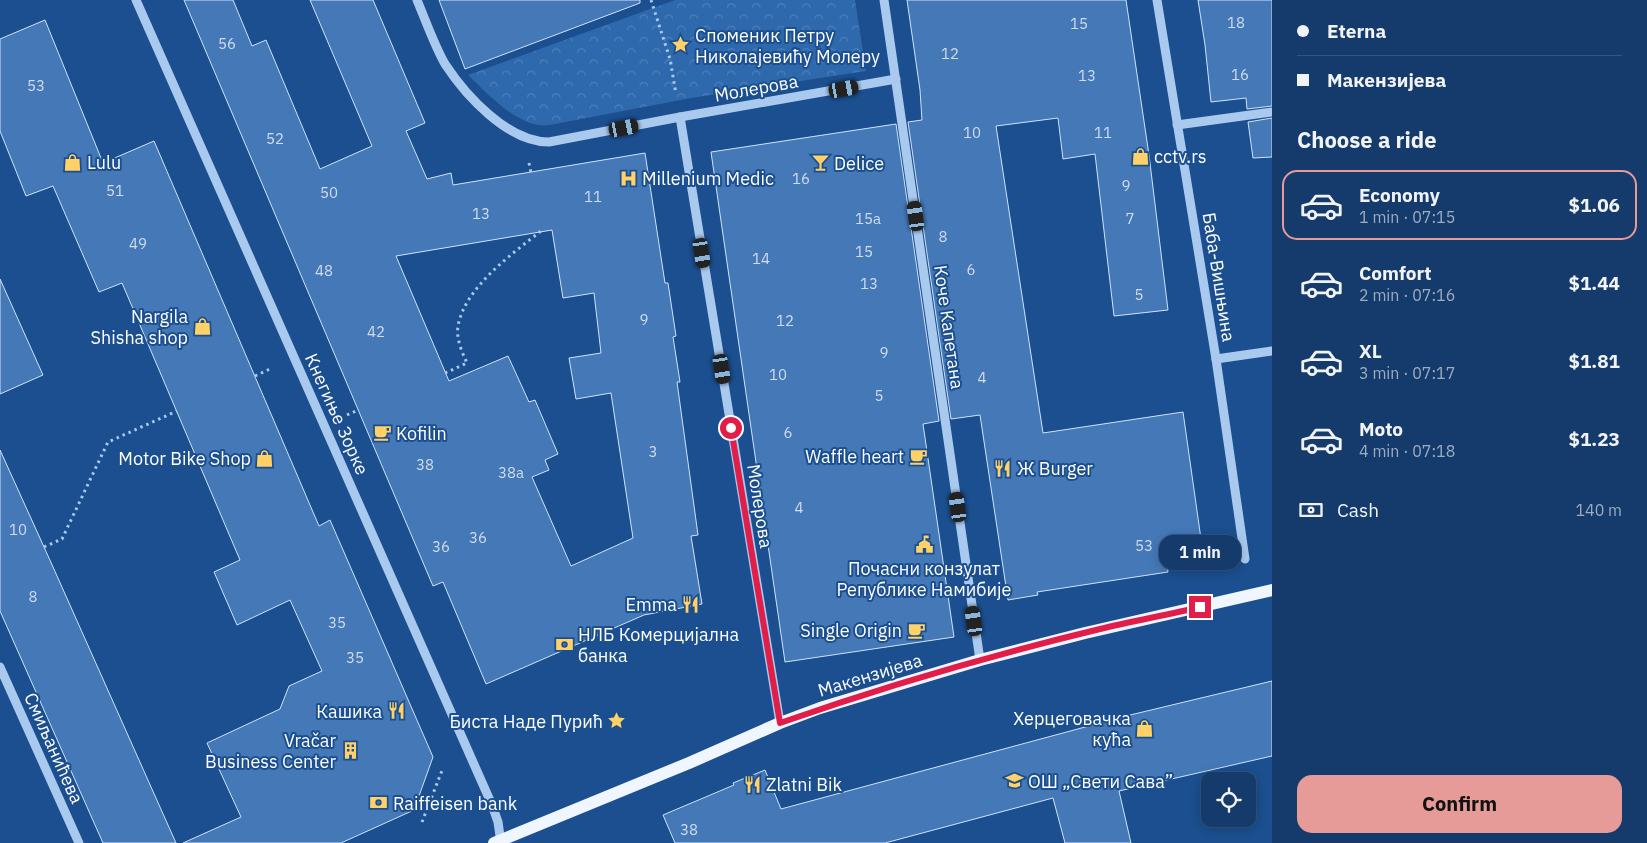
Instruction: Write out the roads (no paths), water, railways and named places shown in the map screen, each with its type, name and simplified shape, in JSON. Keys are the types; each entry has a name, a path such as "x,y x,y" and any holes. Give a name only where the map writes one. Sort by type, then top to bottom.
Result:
{"main road":[{"name":"Макензијева","path":"499,842 780,723 884,688 1094,630 1272,590"}],"street":[{"name":"Кнегиње Зорке","path":"136,0 492,805 498,822 499,842"},
{"name":"Молерова","path":"418,0 444,62 463,88 486,111 523,136 541,142 896,80"},
{"name":"Коче Капетана","path":"884,0 980,660"},
{"name":"Баба-Вишњина","path":"1157,0 1218,370 1245,559"},
{"path":"1177,125 1272,112"},
{"name":"Молерова","path":"680,117 780,723"},
{"path":"1216,360 1272,351"},
{"name":"Смиљанићева","path":"0,667 79,843"}],"place":[{"name":"Споменик Петру Николајевићу Молеру","path":"681,45"},
{"name":"cctv.rs","path":"1140,156"},
{"name":"Lulu","path":"73,162"},
{"name":"Delice","path":"820,163"},
{"name":"Millenium Medic","path":"628,178"},
{"name":"Nargila Shisha shop","path":"202,326"},
{"name":"Kofilin","path":"382,433"},
{"name":"Waffle heart","path":"918,456"},
{"name":"Motor Bike Shop","path":"265,458"},
{"name":"Ж Burger","path":"1003,468"},
{"name":"Почасни конзулат Републике Намибије","path":"924,545"},
{"name":"Emma","path":"691,604"},
{"name":"Single Origin","path":"916,630"},
{"name":"НЛБ Комерцијална банка","path":"564,644"},
{"name":"Кашика","path":"396,711"},
{"name":"Биста Наде Пурић","path":"617,721"},
{"name":"Херцеговачка кућа","path":"1145,728"},
{"name":"Vračar Business Center","path":"350,750"},
{"name":"ОШ „Свети Сава”","path":"1014,781"},
{"name":"Zlatni Bik","path":"752,784"},
{"name":"Raiffeisen bank","path":"379,803"}]}
